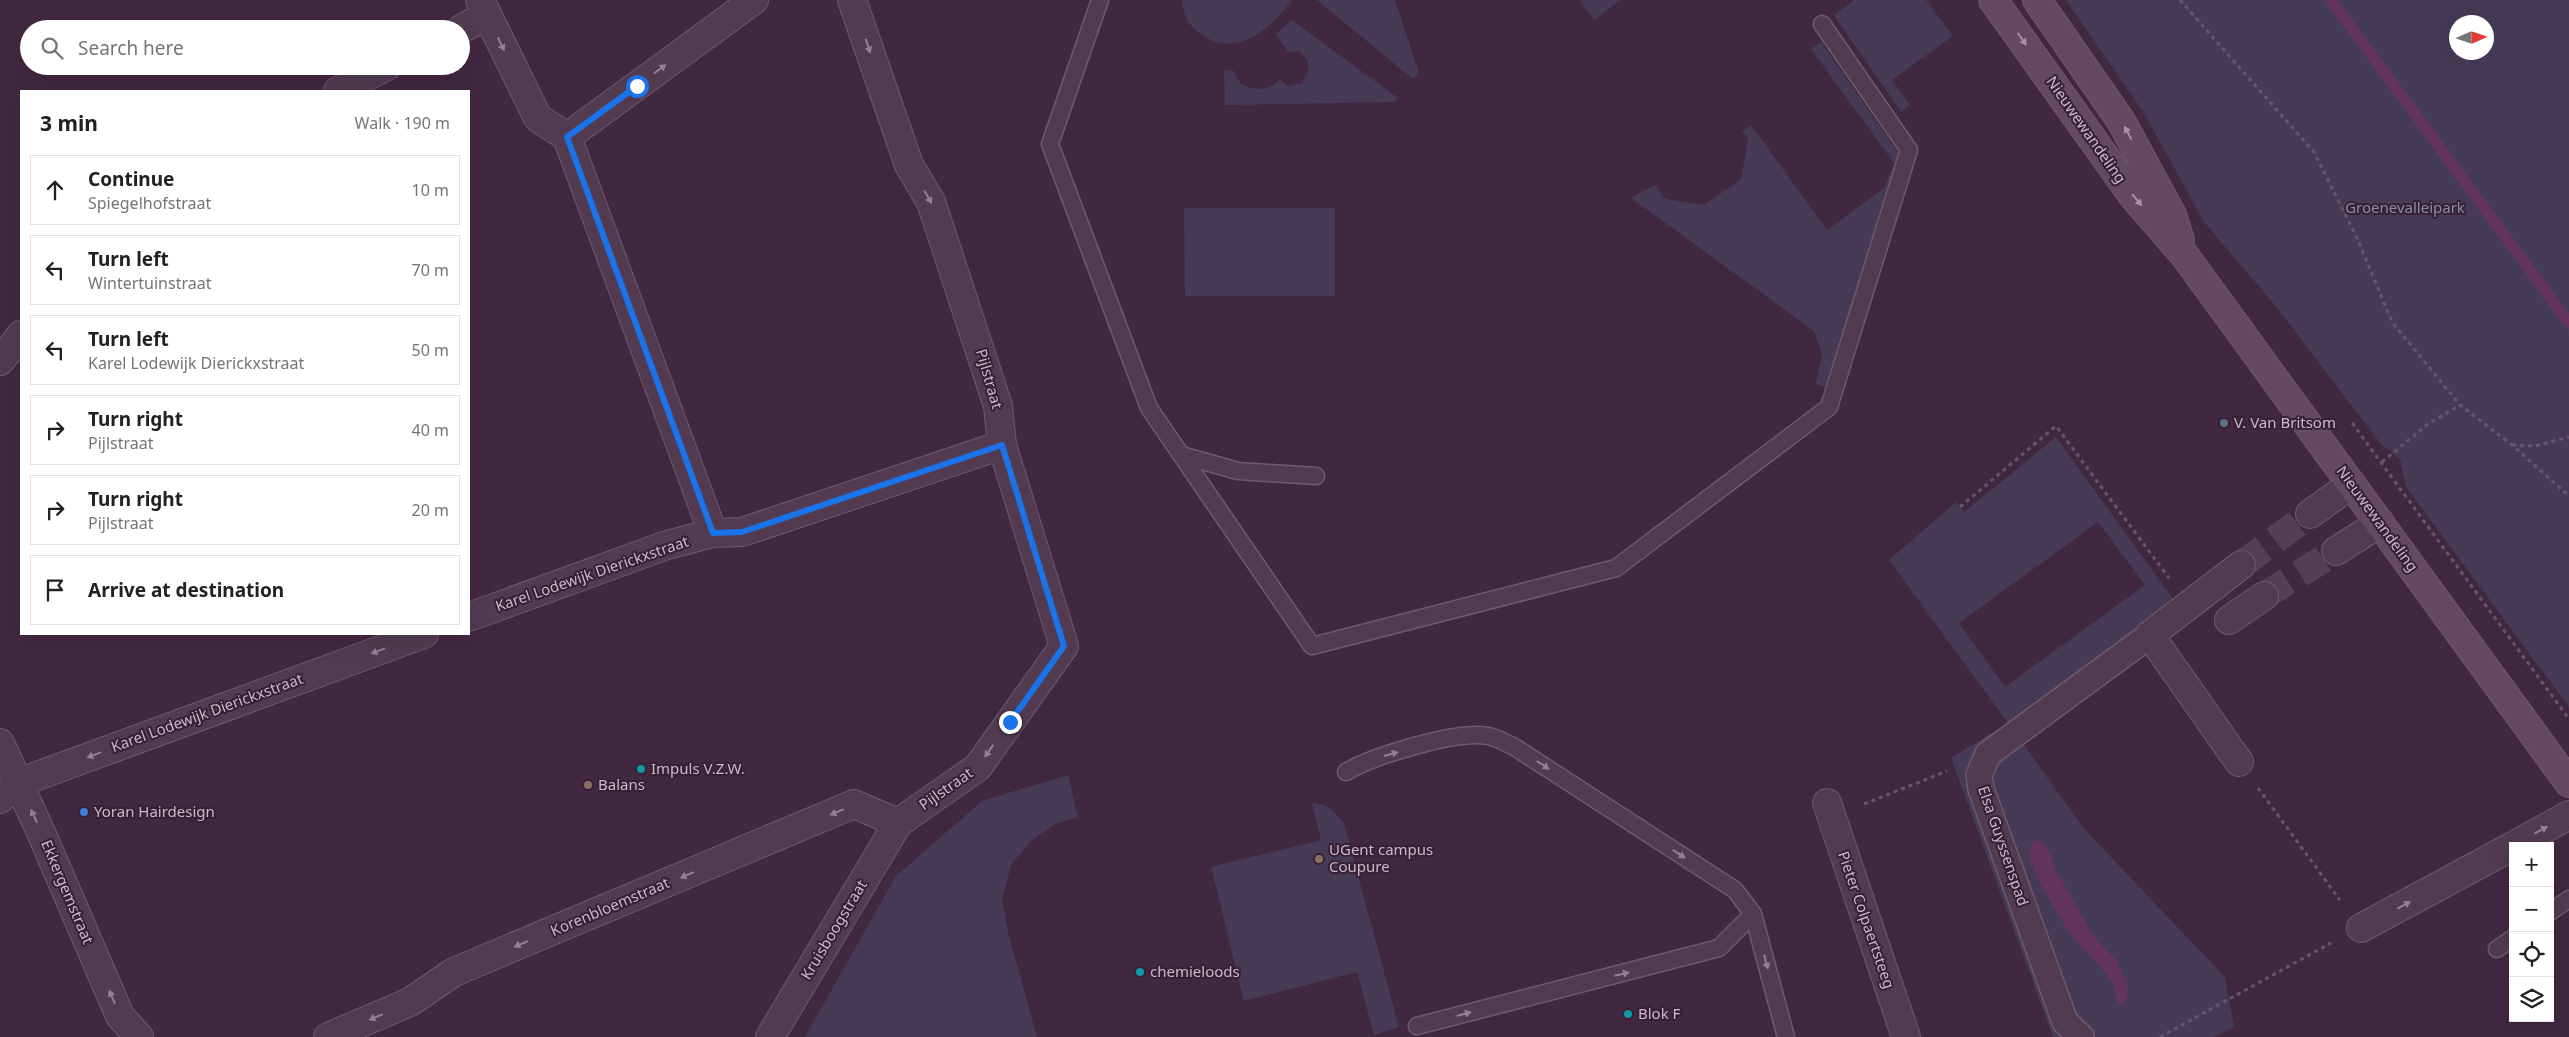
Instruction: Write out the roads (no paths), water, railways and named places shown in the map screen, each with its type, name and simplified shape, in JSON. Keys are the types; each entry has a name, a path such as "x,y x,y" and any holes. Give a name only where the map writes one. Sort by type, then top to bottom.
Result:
{"main road":[{"name":"Nieuwewandeling","path":"1993,0 2133,196 2185,256 2569,783"},
{"name":"Nieuwewandeling","path":"2037,0 2121,121 2172,215 2185,256"}],"street":[{"path":"567,137 754,0"},
{"name":"Pijlstraat","path":"852,0 909,165 934,211 998,406 1002,445 1064,646 978,767 898,823"},
{"path":"470,20 484,7 538,118 567,137 713,533"},
{"path":"340,90 369,75"},
{"path":"0,361 20,336"},
{"name":"Karel Lodewijk Dierickxstraat","path":"470,617 666,545 713,533 742,532 1002,445"},
{"path":"2310,514 2352,484"},
{"path":"2336,550 2380,523"},
{"name":"Elsa Guyssenspad","path":"2081,1037 2065,1022 1981,789 1979,775 1988,754 2150,635 2241,565"},
{"path":"2229,620 2264,596"},
{"name":"Karel Lodewijk Dierickxstraat","path":"9,791 421,635"},
{"path":"2150,635 2239,762"},
{"name":"Ekkergemstraat","path":"0,743 9,791 120,1016 138,1037"},
{"name":"Korenbloemstraat","path":"328,1037 410,1002 454,972 854,804 898,823"},
{"name":"Pieter Colpaertsteeg","path":"1829,810 1906,1037"},
{"path":"2520,842 2569,815"},
{"name":"Kruisboogstraat","path":"770,1037 898,823"},
{"path":"2361,928 2509,848"}],"lane":[{"path":"1100,0 1050,144 1149,408 1312,646 1616,568 1829,407 1909,150 1822,24"},
{"path":"1181,455 1238,472 1316,476"},
{"path":"1346,772 1362,762 1458,736 1488,736 1513,746 1735,890 1753,914 1786,1037"},
{"path":"2554,909 2569,900"},
{"path":"1417,1026 1719,948 1753,914"},
{"path":"2498,948 2509,941"}],"waterway":[{"path":"2331,0 2569,323"}],"tunnel":[{"path":"2241,565 2310,514"},
{"path":"2264,596 2336,551"}],"place":[{"name":"V. Van Britsom","path":"2224,423"},
{"name":"Impuls V.Z.W.","path":"641,769"},
{"name":"Balans","path":"588,785"},
{"name":"Yoran Hairdesign","path":"84,812"},
{"name":"UGent campus Coupure","path":"1319,859"},
{"name":"chemieloods","path":"1140,972"},
{"name":"Blok F","path":"1628,1014"}],"park label":[{"name":"Groenevalleipark","path":"2405,208"}]}
